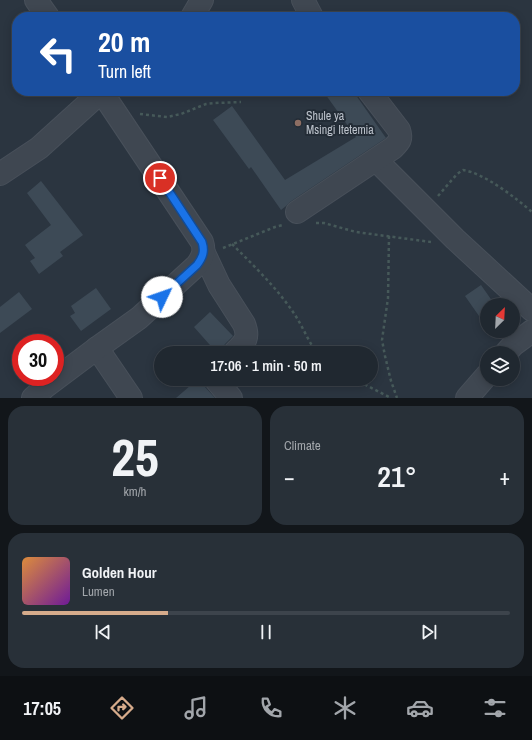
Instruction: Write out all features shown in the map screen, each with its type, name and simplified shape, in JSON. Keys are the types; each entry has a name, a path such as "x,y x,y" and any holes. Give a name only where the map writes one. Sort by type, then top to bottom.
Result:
{"street":[{"path":"36,0 44,12"},
{"path":"195,12 202,0"},
{"path":"303,0 309,12"},
{"path":"0,174 39,148 96,96"},
{"path":"105,96 202,242 204,254 219,285 246,329 247,335 245,341 240,346"},
{"path":"298,220 393,148 400,140 400,130 373,96"},
{"path":"376,160 456,239 532,310"},
{"path":"33,398 45,387 139,318 197,265 204,254"},
{"path":"512,346 532,331"},
{"path":"97,348 131,398"},
{"path":"467,398 480,383"},
{"path":"221,386 231,398"}],"path":[{"path":"138,114 167,117 181,114 206,104 241,102"},
{"path":"425,209 457,174 463,170 469,171 486,179 516,198 532,212"},
{"path":"204,254 275,227 298,220 324,223 356,232 436,243"},
{"path":"389,236 388,298 382,340 391,381 397,398"},
{"path":"232,244 282,297 296,316 312,346"},
{"path":"367,386 390,398"}],"building":[{"path":"327,96 357,96 386,138 290,202 281,210 251,167 249,169 213,120 232,106 285,180 356,137"},
{"path":"41,181 83,235 60,252 63,256 39,274 30,261 35,258 25,245 51,225 27,193"},
{"path":"481,285 490,298 480,298 479,316 465,296"},
{"path":"96,288 111,309 81,331 70,316 75,313 71,306"},
{"path":"19,292 32,309 0,333 0,307"},
{"path":"210,312 233,336 224,346 211,346 194,327"},
{"path":"190,386 205,386 215,398 176,398"}],"place":[{"name":"Shule ya Msingi Itetemia","path":"298,123"}],"route":[{"path":"160,178 204,247 204,253 197,265 162,297"}]}
